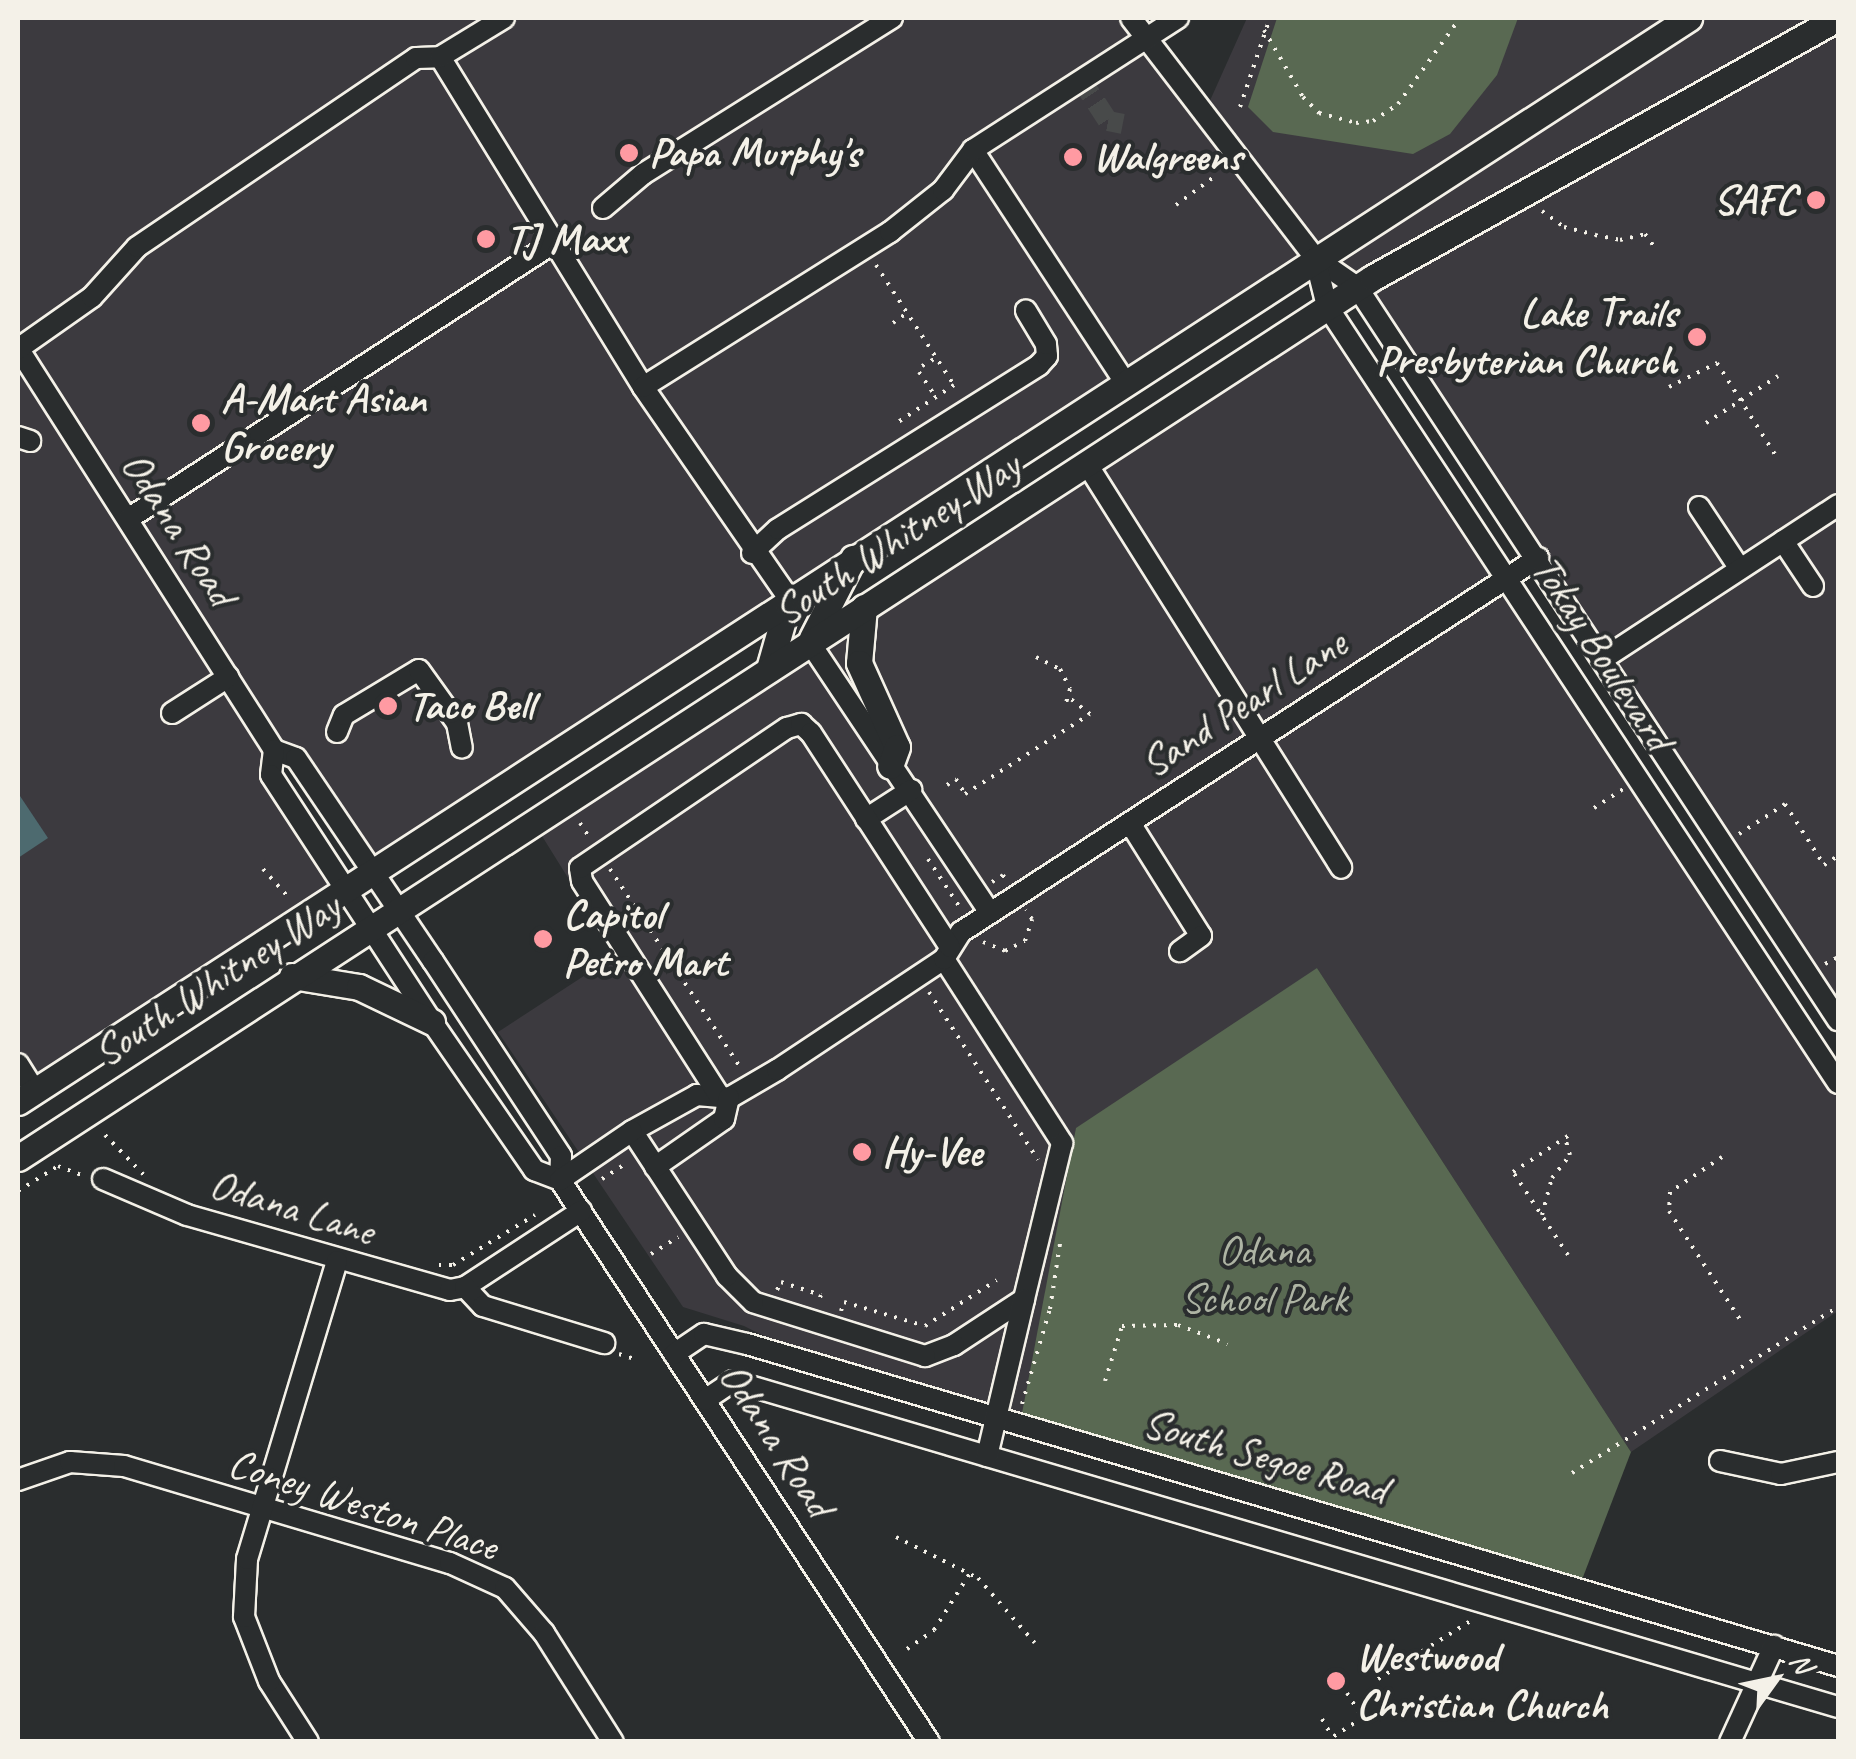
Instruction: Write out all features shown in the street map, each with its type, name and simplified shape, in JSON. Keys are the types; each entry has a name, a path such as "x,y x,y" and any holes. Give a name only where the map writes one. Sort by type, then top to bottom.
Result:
{"main road":[{"name":"South Whitney Way","path":"26,1096 1689,18"},
{"name":"South Whitney Way","path":"18,1158 292,976 399,911 1357,287 1838,18"},
{"path":"810,643 854,558"},
{"path":"770,669 789,600"},
{"path":"864,607 860,663 897,747 890,766"},
{"path":"292,976 359,987 432,1022"}],"street":[{"path":"18,349 92,297 136,247 416,58 440,56 504,18"},
{"path":"603,208 631,182 892,18"},
{"name":"Tokay Boulevard","path":"1132,18 1316,258 1357,287 1838,1020"},
{"path":"643,387 864,248 943,190 973,150 1178,18"},
{"path":"440,56 558,240 643,387 752,552 789,600"},
{"path":"973,150 1124,381"},
{"path":"128,519 558,240"},
{"name":"Tokay Boulevard","path":"1316,258 1327,306 1838,1083"},
{"path":"752,552 778,529 1039,365 1048,356 1046,344 1026,312"},
{"name":"Odana Road","path":"18,349 274,750 296,758 561,1156 560,1180 928,1742"},
{"path":"1087,464 1341,868"},
{"path":"1603,659 1838,504"},
{"path":"1699,507 1740,569"},
{"path":"1783,541 1813,586"},
{"name":"Sand Pearl Lane","path":"724,1098 947,953 990,913 1538,558"},
{"path":"810,643 990,913"},
{"path":"338,732 344,715 420,670 457,724 462,748"},
{"path":"172,712 228,676"},
{"path":"655,1166 724,1120 724,1098 582,881 580,868 794,724 811,733 1062,1143 1058,1173 987,1456"},
{"name":"Odana Road","path":"274,750 271,775 432,1022 534,1170 560,1180"},
{"path":"866,819 911,790"},
{"path":"1130,823 1202,936 1180,951"},
{"path":"18,1064 26,1096"},
{"path":"560,1180 632,1131 697,1095 724,1098"},
{"path":"632,1131 727,1276 770,1311 925,1356 954,1345 1024,1299"},
{"name":"Odana Lane","path":"103,1179 134,1197 336,1261 432,1288 466,1287 484,1306 604,1342"},
{"path":"466,1287 581,1212"},
{"path":"308,1742 269,1681 244,1616 247,1559 336,1261"},
{"name":"South Segoe Road","path":"674,1354 704,1334 713,1336 997,1416 1838,1666"},
{"name":"South Segoe Road","path":"705,1400 733,1380 1838,1707"},
{"path":"1720,1461 1781,1474 1838,1462"},
{"name":"Coney Weston Place","path":"18,1480 70,1462 124,1466 264,1511 450,1563 505,1588 544,1633 614,1742"},
{"path":"1730,1742 1762,1682 1774,1646"}],"path":[{"path":"1240,107 1270,18"},
{"path":"1264,30 1303,97 1319,112 1356,123 1373,121 1398,104 1460,18"},
{"path":"1176,205 1214,176"},
{"path":"1542,210 1564,227 1594,235 1620,240 1645,234 1656,249"},
{"path":"864,248 954,386 898,422"},
{"path":"893,322 907,313"},
{"path":"936,358 920,369 936,397"},
{"path":"1670,387 1718,363 1776,456"},
{"path":"1706,423 1778,376"},
{"path":"947,784 956,779 966,794 1090,714 1067,700 1060,669 1036,657"},
{"path":"1594,808 1627,786"},
{"path":"1739,834 1785,804 1824,865 1838,856"},
{"path":"580,823 744,1074"},
{"path":"263,869 288,897"},
{"path":"1824,964 1838,957"},
{"path":"928,990 1044,1170 1058,1173"},
{"path":"1568,1254 1513,1172 1574,1132"},
{"path":"104,1135 148,1178"},
{"path":"1542,1216 1552,1178 1570,1154 1565,1138"},
{"path":"1722,1157 1667,1198 1702,1262 1743,1324"},
{"path":"18,1191 58,1166 103,1179"},
{"path":"429,1264 454,1266 535,1214"},
{"path":"1022,1404 1050,1309 1062,1233"},
{"path":"1702,1262 1711,1254"},
{"path":"770,1311 781,1282 821,1294 817,1309 839,1316 844,1302 925,1326 996,1280"},
{"path":"1572,1473 1838,1307"},
{"path":"1105,1380 1122,1326 1178,1325 1228,1344"},
{"path":"896,1537 970,1573 992,1590 1035,1643"},
{"path":"907,1648 934,1630 970,1573"},
{"path":"1378,1679 1472,1620"},
{"path":"1325,1742 1364,1717 1346,1694"},
{"path":"1322,1719 1332,1736"}],"shaded area":[{"path":"18,18 1131,18 1204,114 1247,18 1838,18 1838,1020 1357,287 1309,260 372,871 296,758 274,750 271,775 344,889 18,1102"},
{"path":"1327,306 1838,1083 1838,1311 1631,1452 1317,968 1020,1424 831,1369 744,1326 683,1307 498,1032 616,955 532,820"}],"green space":[{"path":"1277,18 1518,18 1497,75 1450,134 1413,154 1273,132 1248,107"},
{"name":"Odana School Park","path":"1317,968 1631,1452 1578,1590 1020,1424 1076,1128"}],"water":[{"path":"18,793 48,838 18,858"}],"tunnel":[{"path":"1080,78 1108,121 1123,124"}],"place":[{"name":"Papa Murphy's","path":"629,153"},
{"name":"Walgreens","path":"1073,157"},
{"name":"SAFC","path":"1816,200"},
{"name":"TJ Maxx","path":"486,239"},
{"name":"Lake Trails Presbyterian Church","path":"1697,337"},
{"name":"A-Mart Asian Grocery","path":"201,423"},
{"name":"Taco Bell","path":"388,706"},
{"name":"Capitol Petro Mart","path":"543,939"},
{"name":"Hy-Vee","path":"862,1152"},
{"name":"Westwood Christian Church","path":"1336,1681"}]}
